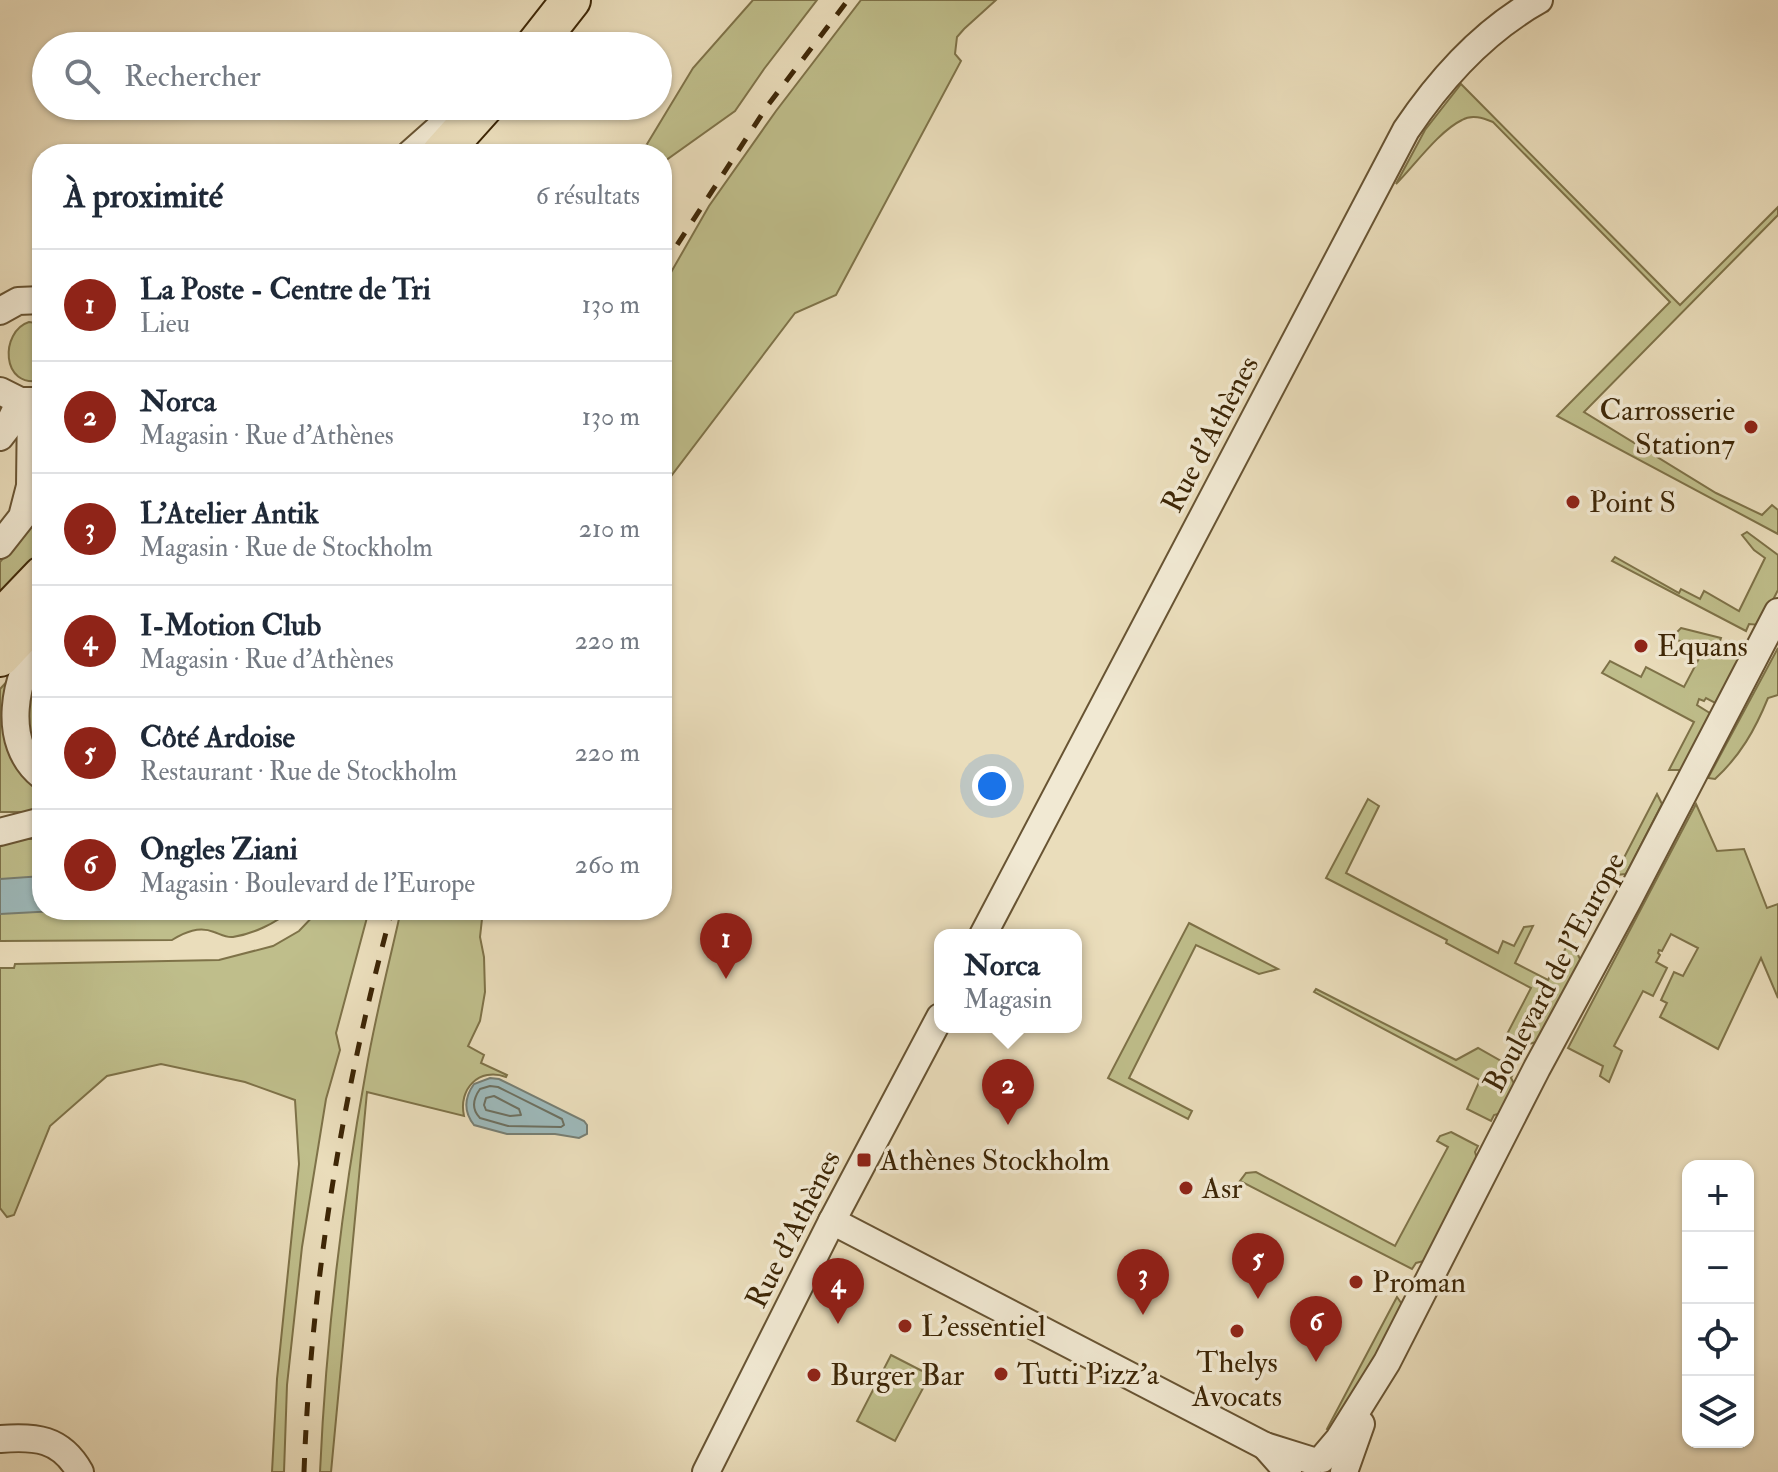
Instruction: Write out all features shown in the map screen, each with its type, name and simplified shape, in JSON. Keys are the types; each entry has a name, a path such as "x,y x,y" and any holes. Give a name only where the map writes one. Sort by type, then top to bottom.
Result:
{"highway":[{"path":"565,21 599,0"},
{"path":"450,144 471,120"},
{"path":"481,144 502,120"},
{"path":"0,620 32,586"},
{"path":"0,657 32,623"}],"street":[{"name":"Rue d'Athènes","path":"986,929 1406,130 1440,81 1499,27 1539,0"},
{"path":"421,144 448,120"},
{"path":"0,311 18,301 32,300"},
{"path":"0,437 29,401"},
{"path":"0,545 22,517 30,486 29,401"},
{"name":"Boulevard de l'Europe","path":"1323,1467 1387,1362 1454,1237 1537,1068 1778,612"},
{"path":"32,657 21,678 15,708 19,744 32,765"},
{"path":"0,819 32,820"},
{"path":"0,832 32,823"},
{"name":"Rue d'Athènes","path":"706,1472 832,1221 934,1028"},
{"path":"832,1221 1265,1446 1323,1467"},
{"path":"0,1439 36,1437 51,1443 70,1458 80,1472"},
{"path":"1265,1446 1288,1472"}],"shaded area":[{"path":"753,0 817,0 735,111 672,156 672,144 647,144 662,120 672,120 672,103 693,68"},
{"path":"861,0 996,0 957,37 955,54 961,61 836,295 795,313 672,475 672,271 709,206 776,111"},
{"path":"1461,84 1680,305 1778,207 1778,215 1584,412 1716,493 1762,515 1772,505 1778,510 1778,534 1557,416 1670,302 1493,122 1470,117 1453,125 1396,184 1425,130"},
{"path":"32,322 32,381 18,376 9,358 9,347 20,327"},
{"path":"32,519 32,564 0,599 0,562"},
{"path":"1747,532 1778,555 1778,590 1760,625 1749,624 1746,631 1612,561 1615,557 1679,593 1681,589 1700,599 1704,591 1739,611 1765,558 1742,535"},
{"path":"1681,628 1721,638 1718,647 1725,651 1730,641 1738,644 1734,651 1741,663 1719,705 1706,698 1704,701 1699,699 1697,705 1713,715 1685,770 1669,770 1694,722 1602,673 1610,661 1641,677 1646,667 1684,687 1702,653 1672,637"},
{"path":"1778,648 1778,695 1768,698 1752,732 1732,761 1715,779 1708,778"},
{"path":"32,676 32,742 25,713"},
{"path":"11,677 32,752 32,812 0,812 0,689"},
{"path":"1657,794 1662,804 1626,874 1615,875"},
{"path":"1368,799 1379,806 1346,873 1498,953 1503,941 1514,946 1524,927 1533,926 1515,963 1548,980 1568,944 1579,945 1576,951 1583,965 1544,1040 1526,1047 1506,1036 1531,988 1446,943 1447,940 1326,878"},
{"path":"1696,804 1717,851 1744,849 1767,908 1778,904 1778,998 1761,958 1718,1049 1660,1017 1667,1003 1661,1000 1674,972 1683,976 1698,948 1671,934 1662,951 1659,950 1656,962 1667,968 1653,996 1643,991 1614,1046 1622,1051 1609,1082 1600,1076 1603,1066 1568,1048"},
{"path":"0,839 32,839 32,920 276,920 233,937 198,930 172,940 0,941"},
{"path":"309,920 366,920 336,1033 340,1050 326,1099 302,1247 287,1385 284,1472 272,1472 277,1379 299,1164 295,1100 245,1082 161,1064 107,1076 50,1126 14,1215 7,1217 0,1208 0,968 14,968 15,964 219,960 273,946 299,931"},
{"path":"399,920 482,920 480,937 485,992 480,1021 468,1046 484,1055 481,1063 507,1075 487,1075 473,1083 464,1097 464,1116 367,1092 331,1472 320,1472 336,1271 378,1011"},
{"path":"1189,923 1278,969 1259,974 1196,945 1129,1078 1192,1111 1188,1119 1108,1078"},
{"path":"1316,989 1456,1060 1478,1048 1515,1069 1511,1078 1517,1089 1505,1112 1494,1115 1491,1121 1467,1109 1480,1080 1314,992"},
{"path":"1451,1132 1478,1146 1475,1152 1479,1165 1428,1260 1416,1263 1412,1269 1240,1181 1246,1173 1256,1172 1395,1246 1448,1147 1437,1141 1440,1136"},
{"path":"1397,1297 1404,1307 1336,1433 1327,1429"},
{"path":"891,1355 930,1375 895,1441 857,1421"}],"water":[{"path":"32,877 32,912 0,914 0,879"},
{"path":"490,1078 499,1079 584,1121 587,1134 579,1138 555,1134 507,1134 474,1125 467,1110 468,1094 474,1084"}],"railway":[{"path":"672,253 768,105 848,0"},
{"path":"304,1472 314,1330 332,1189 358,1049 389,920"}],"place":[{"name":"Carrosserie Station7","path":"1751,427"},
{"name":"Point S","path":"1573,502"},
{"name":"Equans","path":"1641,646"},
{"name":"La Poste - Centre de Tri","path":"726,979"},
{"name":"Norca","path":"1008,1125"},
{"name":"Athènes Stockholm","path":"864,1160"},
{"name":"Asr","path":"1186,1188"},
{"name":"Proman","path":"1356,1282"},
{"name":"Côté Ardoise","path":"1258,1299"},
{"name":"L'Atelier Antik","path":"1143,1315"},
{"name":"I-Motion Club","path":"838,1324"},
{"name":"L'essentiel","path":"905,1326"},
{"name":"Thelys Avocats","path":"1237,1331"},
{"name":"Ongles Ziani","path":"1316,1362"},
{"name":"Tutti Pizz'a","path":"1001,1374"},
{"name":"Burger Bar","path":"814,1375"}]}
